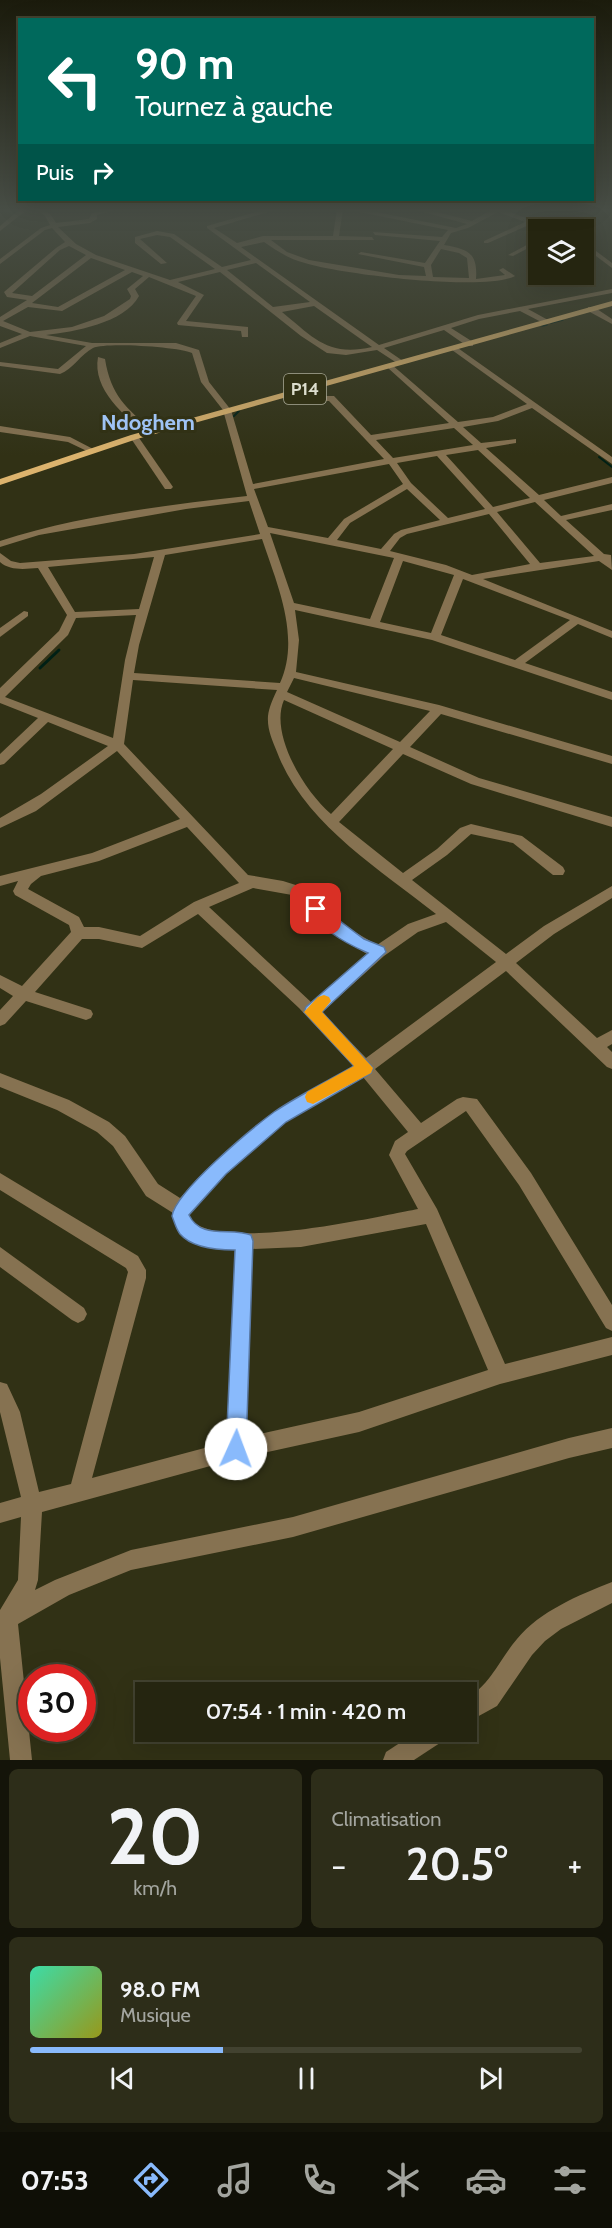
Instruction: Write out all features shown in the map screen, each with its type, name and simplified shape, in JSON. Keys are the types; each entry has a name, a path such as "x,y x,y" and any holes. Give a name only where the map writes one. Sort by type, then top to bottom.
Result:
{"main road":[{"name":"P14","path":"0,482 149,432 612,303"}],"street":[{"path":"9,291 10,295 59,309 92,291"},
{"path":"0,322 42,291"},
{"path":"1,344 29,334 87,327 126,305 135,296 132,291"},
{"path":"191,291 200,295 181,322 244,329 245,335"},
{"path":"250,291 304,334 334,352 358,352 380,348 444,326 611,291"},
{"path":"299,291 380,348 536,498 607,557 612,567"},
{"path":"110,301 126,305"},
{"path":"275,310 316,303"},
{"path":"522,309 545,322"},
{"path":"591,309 612,322"},
{"path":"0,322 29,334 92,345 169,346 192,349 196,352 205,382 227,410 253,498 289,605 294,640 285,685 274,718 276,734 290,771 304,793 331,822 507,963 597,1045 612,1062"},
{"path":"444,326 470,344"},
{"path":"0,364 60,372 92,345"},
{"path":"455,348 612,461"},
{"path":"101,359 104,380 111,398 149,432"},
{"path":"300,390 312,399 331,398 343,413 391,460 408,485 446,521"},
{"path":"370,438 495,419 533,405"},
{"path":"0,429 70,440 90,450"},
{"path":"134,437 168,487"},
{"path":"250,487 391,460 513,441"},
{"path":"602,454 612,450"},
{"path":"440,454 491,510 537,566"},
{"path":"384,552 397,536 404,532 612,480"},
{"path":"331,541 347,521 356,514 408,485"},
{"path":"0,544 21,536 54,529 186,506 253,498"},
{"path":"560,519 612,507"},
{"path":"0,556 14,566 160,554 264,532 331,541 400,556 472,578 612,635"},
{"path":"0,823 24,813 82,768 118,745 130,655 160,554"},
{"path":"374,623 400,556"},
{"path":"472,578 537,566 607,557"},
{"path":"40,563 72,615"},
{"path":"435,637 460,574"},
{"path":"289,605 435,637 612,696"},
{"path":"72,615 142,612"},
{"path":"0,634 24,614"},
{"path":"72,615 64,633 0,697 118,745 243,879 252,883 282,885 299,892 327,921 359,943 379,952"},
{"path":"517,664 576,621"},
{"path":"128,676 360,688 612,760"},
{"path":"285,685 402,749 475,781 612,822"},
{"path":"331,822 439,709"},
{"path":"0,761 46,717"},
{"path":"0,881 94,857 189,821"},
{"path":"404,879 442,852 465,831 471,829 517,839 558,871"},
{"path":"37,872 26,880 20,891 74,921 79,933"},
{"path":"0,1020 79,933 99,933 142,942 199,906 252,883"},
{"path":"431,1215 301,1239 216,1241 192,1233 182,1222 181,1209 220,1169 280,1117 365,1068 549,930 612,891"},
{"path":"199,906 312,1012 365,1068 419,1133"},
{"path":"312,1012 379,952 413,928 447,916"},
{"path":"0,981 23,994 86,1014"},
{"path":"597,1045 612,1037"},
{"path":"0,1080 63,1105 103,1127 119,1142 152,1190 181,1209"},
{"path":"500,1375 431,1215 397,1155 401,1146 464,1104 471,1104 525,1179 612,1322"},
{"path":"0,1181 132,1262 137,1270 137,1278 79,1491"},
{"path":"236,1449 244,1241"},
{"path":"0,1256 78,1314"},
{"path":"0,1513 236,1449 359,1422 500,1375 612,1346"},
{"path":"0,1391 10,1412 32,1503 28,1580 25,1590 3,1620 21,1760"},
{"path":"3,1620 62,1587 131,1560 293,1527 569,1448 612,1438"},
{"path":"477,1705 489,1698 524,1647 537,1633 553,1621 612,1592"},
{"path":"394,1760 421,1742"}],"waterway":[{"path":"551,323 563,320"},
{"path":"542,326 547,325"},
{"path":"234,416 239,411"},
{"path":"599,457 612,467"},
{"path":"40,668 59,650"}],"slow traffic":[{"path":"313,1097 365,1068 312,1012 324,1001"}],"district":[{"name":"Ndoghem","path":"148,422"}],"route":[{"path":"236,1449 244,1241 216,1241 192,1233 182,1222 181,1209 220,1169 280,1117 365,1068 312,1012 379,952 359,943 327,921 316,909"}]}
